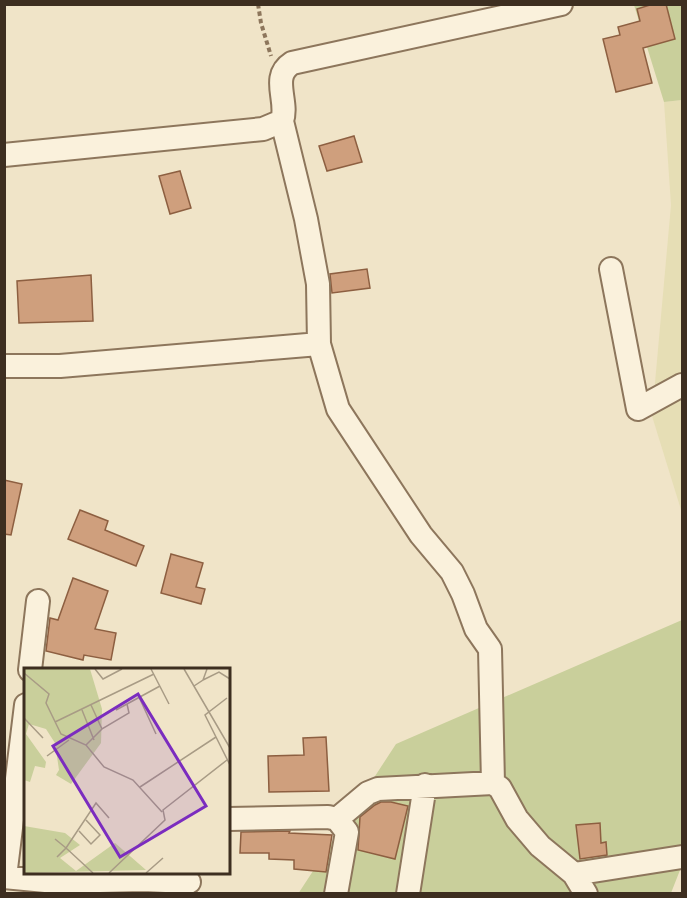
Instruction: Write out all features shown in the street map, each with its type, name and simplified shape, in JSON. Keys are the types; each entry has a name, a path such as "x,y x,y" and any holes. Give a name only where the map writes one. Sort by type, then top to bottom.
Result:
{"street":[{"path":"493,783 490,649 476,629 452,572 421,535 338,409 319,344 318,284 306,219 282,121 285,112 280,80 286,66 292,63 561,4"},
{"path":"4,155 262,129 282,121"},
{"path":"611,269 638,409 682,385"},
{"path":"4,366 60,366 319,344"},
{"path":"30,668 38,601"},
{"path":"24,721 5,877 56,882 101,877 189,882"},
{"path":"337,819 368,793 378,789 493,783 500,788 517,819 540,846 574,874 586,894"},
{"path":"408,894 424,785"},
{"path":"230,819 328,817 337,819 347,832 336,894"},
{"path":"574,874 682,857"}],"path":[{"path":"258,4 268,49 280,80"}],"shaded area":[{"path":"682,100 682,513 652,416 671,205 664,102"}],"green space":[{"path":"634,5 682,5 682,100 664,102"},
{"path":"682,620 682,865 671,893 298,894 396,744"}],"building":[{"path":"653,4 666,4 675,39 643,48 652,83 616,92 603,39 620,35 618,27 640,21 637,9"},
{"path":"354,136 362,162 327,171 319,146"},
{"path":"180,171 191,208 170,214 159,176"},
{"path":"367,269 370,288 332,293 330,274"},
{"path":"91,275 93,321 19,323 17,281"},
{"path":"4,480 22,484 11,535 4,534"},
{"path":"80,510 108,521 105,530 144,546 136,566 68,539"},
{"path":"171,554 203,563 196,587 205,589 201,604 161,593"},
{"path":"73,578 108,591 95,629 116,633 111,660 84,655 83,660 46,651 50,618 58,620"},
{"path":"326,737 329,791 269,792 268,756 304,755 303,738"},
{"path":"381,802 408,806 395,859 358,850 360,817"},
{"path":"600,823 601,843 606,842 607,855 580,859 576,825"},
{"path":"290,831 289,833 332,835 326,872 294,869 294,860 269,859 269,853 240,853 241,832"}]}
